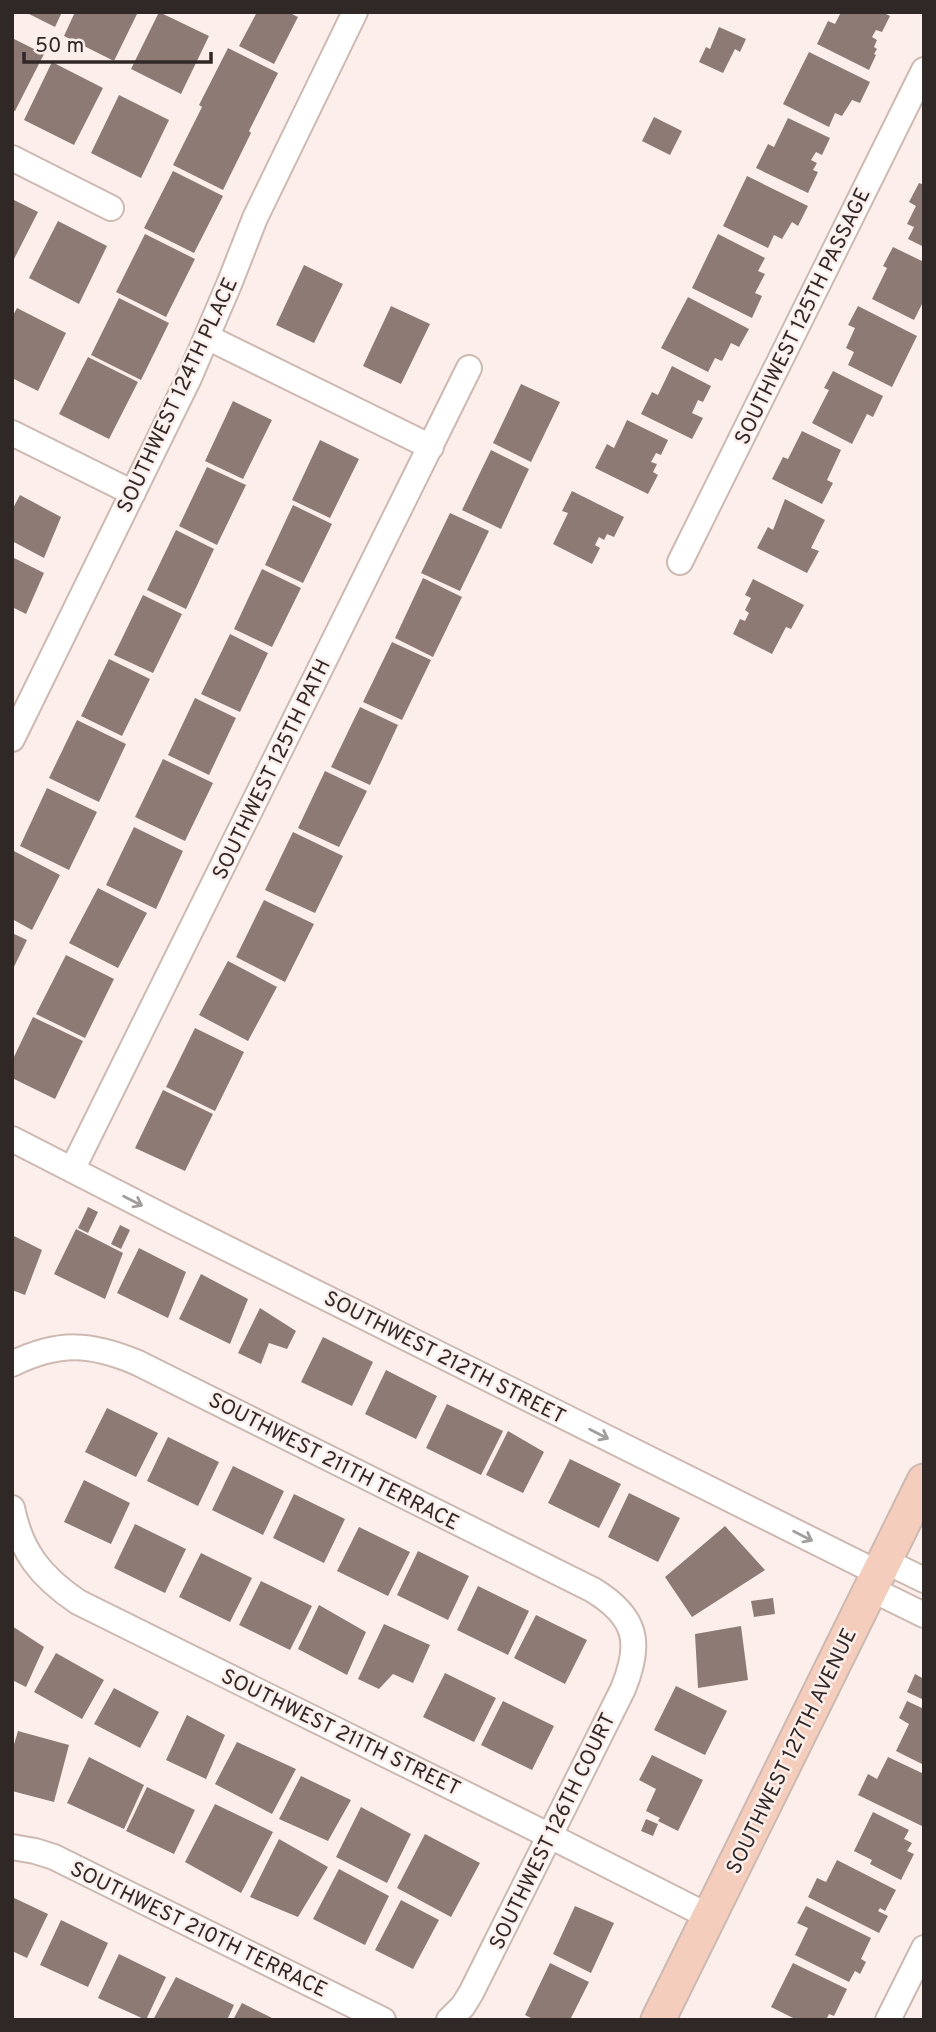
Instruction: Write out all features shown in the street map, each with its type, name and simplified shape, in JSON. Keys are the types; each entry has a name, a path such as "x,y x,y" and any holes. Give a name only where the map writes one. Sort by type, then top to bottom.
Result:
{"street":[{"name":"SOUTHWEST 124TH PLACE","path":"12,739 189,378 255,218 355,12"},
{"name":"SOUTHWEST 125TH PASSAGE","path":"680,562 924,70"},
{"path":"12,158 111,208"},
{"path":"207,337 431,447"},
{"name":"SOUTHWEST 125TH PATH","path":"72,1170 468,368"},
{"path":"12,433 133,493"},
{"name":"SOUTHWEST 212TH STREET","path":"12,1139 174,1223 878,1574 924,1615"},
{"name":"SOUTHWEST 211TH TERRACE","path":"12,1364 41,1352 82,1347 111,1351 593,1590 617,1608 632,1634"},
{"name":"SOUTHWEST 127TH AVENUE","path":"658,2020 924,1481"},
{"name":"SOUTHWEST 211TH STREET","path":"12,1508 16,1526 40,1572 58,1589 78,1602 710,1917"},
{"name":"SOUTHWEST 212TH STREET","path":"878,1574 924,1580"},
{"name":"SOUTHWEST 126TH COURT","path":"449,2020 471,1993 551,1836 629,1673 634,1659 632,1634"},
{"name":"SOUTHWEST 210TH TERRACE","path":"12,1847 54,1857 383,2020"},
{"path":"888,2020 924,1948"}],"building":[{"path":"25,12 62,12 55,27"},
{"path":"75,12 138,12 114,61 64,36"},
{"path":"159,12 209,36 181,94 131,69"},
{"path":"257,12 288,12 298,17 274,64 239,46"},
{"path":"841,12 882,12 890,16 882,32 876,30 872,37 877,40 874,47 877,49 869,70 817,44 828,21 835,24"},
{"path":"719,27 746,39 740,52 735,49 723,73 699,62 706,47 710,49"},
{"path":"12,38 44,54 15,111 12,110"},
{"path":"228,48 278,73 223,190 173,165"},
{"path":"809,52 870,82 860,103 852,100 842,116 835,113 829,127 783,104"},
{"path":"52,62 103,88 74,145 24,120"},
{"path":"119,95 169,120 141,178 91,153"},
{"path":"654,117 682,131 670,155 642,141"},
{"path":"788,118 830,138 822,155 816,152 811,160 817,163 813,170 818,172 808,193 756,168 768,144 774,147"},
{"path":"173,171 223,196 194,253 144,228"},
{"path":"747,176 808,206 798,226 792,222 782,239 774,235 768,248 723,226"},
{"path":"919,183 924,185 924,247 908,239 914,227 907,224 916,206 909,202"},
{"path":"12,199 38,212 12,263"},
{"path":"58,221 107,246 79,304 29,278"},
{"path":"145,234 195,259 166,317 116,292"},
{"path":"718,234 765,258 758,271 765,274 755,293 762,296 752,318 692,288"},
{"path":"893,247 924,262 924,300 914,320 872,299 887,268 883,266"},
{"path":"304,265 343,284 314,343 276,325"},
{"path":"688,297 749,329 739,347 731,343 722,361 715,358 708,372 661,348"},
{"path":"119,298 169,323 141,380 91,355"},
{"path":"391,306 430,324 401,384 363,366"},
{"path":"858,306 917,336 892,387 848,365 854,352 846,348 855,328 848,325"},
{"path":"17,308 66,333 38,391 12,378 12,317"},
{"path":"88,357 138,382 109,439 59,414"},
{"path":"672,366 711,386 703,402 698,400 692,413 703,418 692,439 641,414 652,392 658,395"},
{"path":"833,371 883,396 873,417 867,414 852,444 812,423 829,390 824,388"},
{"path":"521,384 560,402 531,462 493,443"},
{"path":"233,401 272,420 243,479 205,461"},
{"path":"627,420 668,440 661,455 656,453 651,462 657,464 653,472 658,475 648,494 595,468 607,444 614,448"},
{"path":"802,431 841,450 827,480 833,483 822,504 772,479 783,457 788,459"},
{"path":"320,440 359,459 330,518 292,500"},
{"path":"491,450 529,469 501,529 462,510"},
{"path":"207,467 246,485 217,545 179,526"},
{"path":"572,491 624,517 614,537 607,534 604,540 599,537 595,545 600,548 592,564 553,544 568,513 562,511"},
{"path":"20,495 61,517 44,558 12,541 12,510"},
{"path":"785,499 825,520 811,548 819,551 807,573 757,548 768,527 773,530"},
{"path":"293,505 332,524 303,583 265,565"},
{"path":"450,513 489,531 460,591 421,573"},
{"path":"176,530 214,549 186,609 147,590"},
{"path":"12,557 44,573 26,614 12,607"},
{"path":"262,569 301,588 272,647 234,629"},
{"path":"423,578 462,597 433,657 395,638"},
{"path":"753,579 804,605 791,629 786,627 772,654 733,634 740,619 745,621 749,613 745,610 751,598 745,595"},
{"path":"143,595 182,614 153,673 114,655"},
{"path":"230,634 268,653 240,712 201,694"},
{"path":"392,642 431,660 402,720 363,702"},
{"path":"109,659 150,679 122,736 81,716"},
{"path":"195,698 236,718 209,775 168,755"},
{"path":"360,707 398,725 370,785 331,767"},
{"path":"77,720 126,744 99,802 49,778"},
{"path":"163,759 213,783 185,841 135,817"},
{"path":"325,771 367,791 339,847 298,828"},
{"path":"47,788 97,812 69,870 20,846"},
{"path":"134,827 183,851 156,909 106,885"},
{"path":"293,832 343,856 315,913 265,890"},
{"path":"12,850 60,875 32,930 12,919"},
{"path":"98,888 147,913 118,968 69,943"},
{"path":"264,900 314,924 285,982 236,957"},
{"path":"12,933 27,940 12,971"},
{"path":"66,955 114,979 85,1038 36,1014"},
{"path":"228,961 277,987 248,1041 199,1015"},
{"path":"33,1017 83,1041 55,1099 12,1078 12,1061"},
{"path":"195,1028 244,1052 215,1111 166,1087"},
{"path":"163,1090 213,1114 185,1171 135,1148"},
{"path":"88,1207 98,1212 88,1233 78,1228"},
{"path":"120,1225 130,1230 121,1249 111,1244"},
{"path":"76,1229 123,1253 105,1299 54,1274"},
{"path":"12,1235 42,1250 25,1295 12,1290"},
{"path":"139,1248 186,1272 168,1318 117,1293"},
{"path":"201,1274 248,1299 230,1344 179,1319"},
{"path":"260,1308 296,1331 287,1349 269,1343 261,1364 238,1353"},
{"path":"323,1337 373,1362 352,1406 301,1382"},
{"path":"386,1370 437,1396 416,1439 365,1414"},
{"path":"447,1404 503,1431 481,1475 426,1448"},
{"path":"107,1408 158,1433 136,1477 85,1452"},
{"path":"508,1431 544,1452 523,1493 486,1475"},
{"path":"168,1437 219,1462 198,1506 147,1481"},
{"path":"570,1459 621,1484 599,1528 548,1503"},
{"path":"233,1466 284,1491 263,1535 212,1510"},
{"path":"84,1480 130,1503 111,1544 64,1522"},
{"path":"629,1493 680,1518 658,1562 608,1537"},
{"path":"294,1494 345,1519 324,1563 273,1538"},
{"path":"135,1524 186,1549 165,1593 114,1568"},
{"path":"725,1526 765,1570 692,1617 665,1577"},
{"path":"359,1527 410,1552 388,1596 337,1571"},
{"path":"418,1551 469,1576 448,1620 397,1595"},
{"path":"201,1553 252,1578 230,1622 179,1597"},
{"path":"261,1581 312,1606 290,1650 239,1625"},
{"path":"478,1586 529,1611 508,1655 457,1630"},
{"path":"773,1598 775,1614 754,1617 751,1601"},
{"path":"319,1605 366,1632 347,1675 298,1649"},
{"path":"536,1615 587,1640 565,1684 514,1658"},
{"path":"384,1624 430,1645 413,1683 393,1674 379,1689 358,1679"},
{"path":"12,1626 44,1647 26,1687 12,1680"},
{"path":"741,1626 748,1680 698,1688 695,1634"},
{"path":"56,1653 104,1680 82,1719 34,1692"},
{"path":"445,1673 496,1698 474,1742 423,1717"},
{"path":"915,1674 924,1679 924,1700 907,1692"},
{"path":"676,1686 727,1711 705,1755 654,1730"},
{"path":"114,1688 159,1712 140,1748 94,1724"},
{"path":"503,1701 554,1726 532,1770 481,1745"},
{"path":"907,1701 924,1709 924,1765 896,1751 909,1724 899,1718"},
{"path":"187,1715 225,1735 206,1779 166,1760"},
{"path":"18,1731 69,1745 54,1802 12,1791 12,1751"},
{"path":"237,1742 296,1769 272,1814 215,1784"},
{"path":"652,1755 703,1780 678,1831 658,1821 660,1818 646,1811 656,1789 639,1780"},
{"path":"89,1757 144,1785 124,1829 67,1803"},
{"path":"888,1757 924,1774 924,1827 858,1795 868,1774 877,1779"},
{"path":"301,1776 351,1800 328,1841 279,1819"},
{"path":"147,1787 195,1810 174,1854 126,1831"},
{"path":"215,1804 273,1832 241,1893 185,1862"},
{"path":"361,1807 411,1834 387,1883 336,1857"},
{"path":"873,1812 909,1830 904,1839 912,1843 907,1851 914,1854 901,1880 870,1864 872,1860 854,1851"},
{"path":"646,1819 658,1824 653,1836 641,1831"},
{"path":"425,1834 480,1863 451,1917 397,1888"},
{"path":"279,1839 328,1867 298,1917 250,1897"},
{"path":"837,1860 896,1890 885,1911 880,1908 878,1911 888,1916 879,1933 808,1897 817,1878 826,1882"},
{"path":"339,1869 389,1896 365,1945 313,1919"},
{"path":"12,1897 48,1914 27,1958 12,1951"},
{"path":"401,1900 439,1920 413,1969 375,1950"},
{"path":"575,1906 614,1923 591,1973 553,1954"},
{"path":"806,1906 871,1938 861,1959 866,1962 860,1974 855,1971 849,1982 795,1955 808,1928 797,1923"},
{"path":"61,1920 108,1943 88,1987 40,1965"},
{"path":"119,1954 166,1977 146,2020 98,1998"},
{"path":"550,1963 589,1982 570,2020 535,2020 525,2015"},
{"path":"793,1963 847,1989 834,2016 829,2014 826,2020 797,2020 771,2007"},
{"path":"176,1977 234,2005 227,2020 153,2020"},
{"path":"242,2003 276,2020 233,2020"}]}
